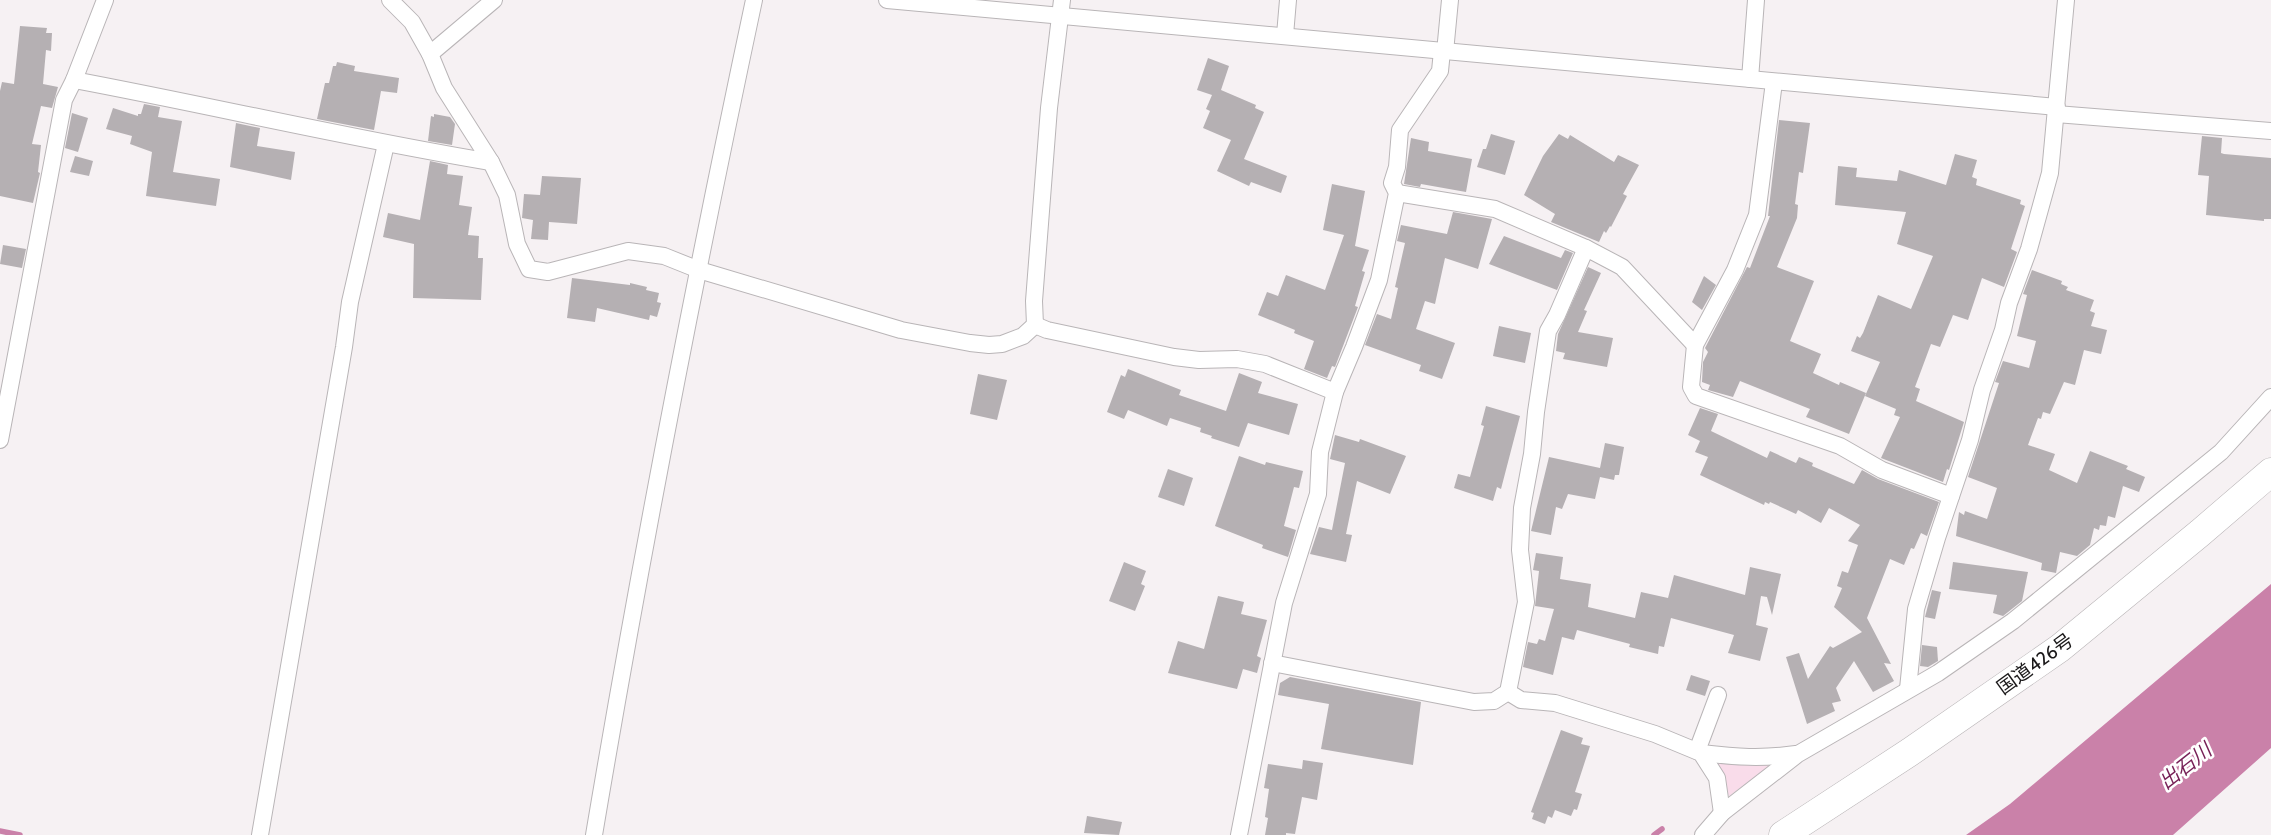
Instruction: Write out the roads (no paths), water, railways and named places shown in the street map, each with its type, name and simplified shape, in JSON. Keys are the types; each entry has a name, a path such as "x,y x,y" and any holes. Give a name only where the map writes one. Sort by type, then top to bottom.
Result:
{"highway":[{"name":"国道426号","path":"1783,835 1910,752 2060,648 2271,472"}],"street":[{"path":"0,440 64,100 74,80 105,0"},
{"path":"390,0 412,22 430,54 444,88 491,162 507,196 517,244 529,269 548,272 628,251 664,256 699,270 901,330 989,345 1002,344 1023,336 1035,325 1034,301 1049,117 1062,8"},
{"path":"430,54 494,0"},
{"path":"594,835 634,610 699,270 754,0"},
{"path":"887,0 1062,8 1285,36 1750,79 2271,131"},
{"path":"1285,36 1288,0"},
{"path":"1239,835 1284,604 1318,494 1320,452 1335,392 1379,280 1397,194 1392,183 1397,167 1400,130 1440,71 1450,0"},
{"path":"1750,79 1756,0"},
{"path":"1908,689 1916,610 1970,440 1982,390 2003,330 2009,303 2028,249 2050,173 2066,0"},
{"path":"74,80 196,103 386,144 491,162"},
{"path":"1774,82 1756,215 1735,270 1695,345 1691,388 1696,396 1840,446 1882,470 1951,496"},
{"path":"260,835 350,302 386,144"},
{"path":"1397,194 1495,209 1586,248 1622,267 1695,345"},
{"path":"1272,663 1474,702 1494,701 1508,692 1526,602 1520,550 1522,508 1532,454 1548,331 1557,315 1586,248"},
{"path":"1035,325 1047,330 1174,357 1199,360 1237,359 1265,364 1335,392"},
{"path":"1703,835 1722,813 1798,754 1938,673 2013,621 2221,452 2271,397"},
{"path":"1508,692 1521,700 1555,704 1655,734 1699,752 1745,758 1766,758 1798,754"},
{"path":"1699,752 1718,695"},
{"path":"1699,752 1717,778 1722,813"}],"water":[{"name":"出石川","path":"2271,584 2271,748 2173,835 1966,835 2010,804"}],"waterway":[{"path":"1654,835 1662,829"},
{"path":"0,831 20,835"}]}
